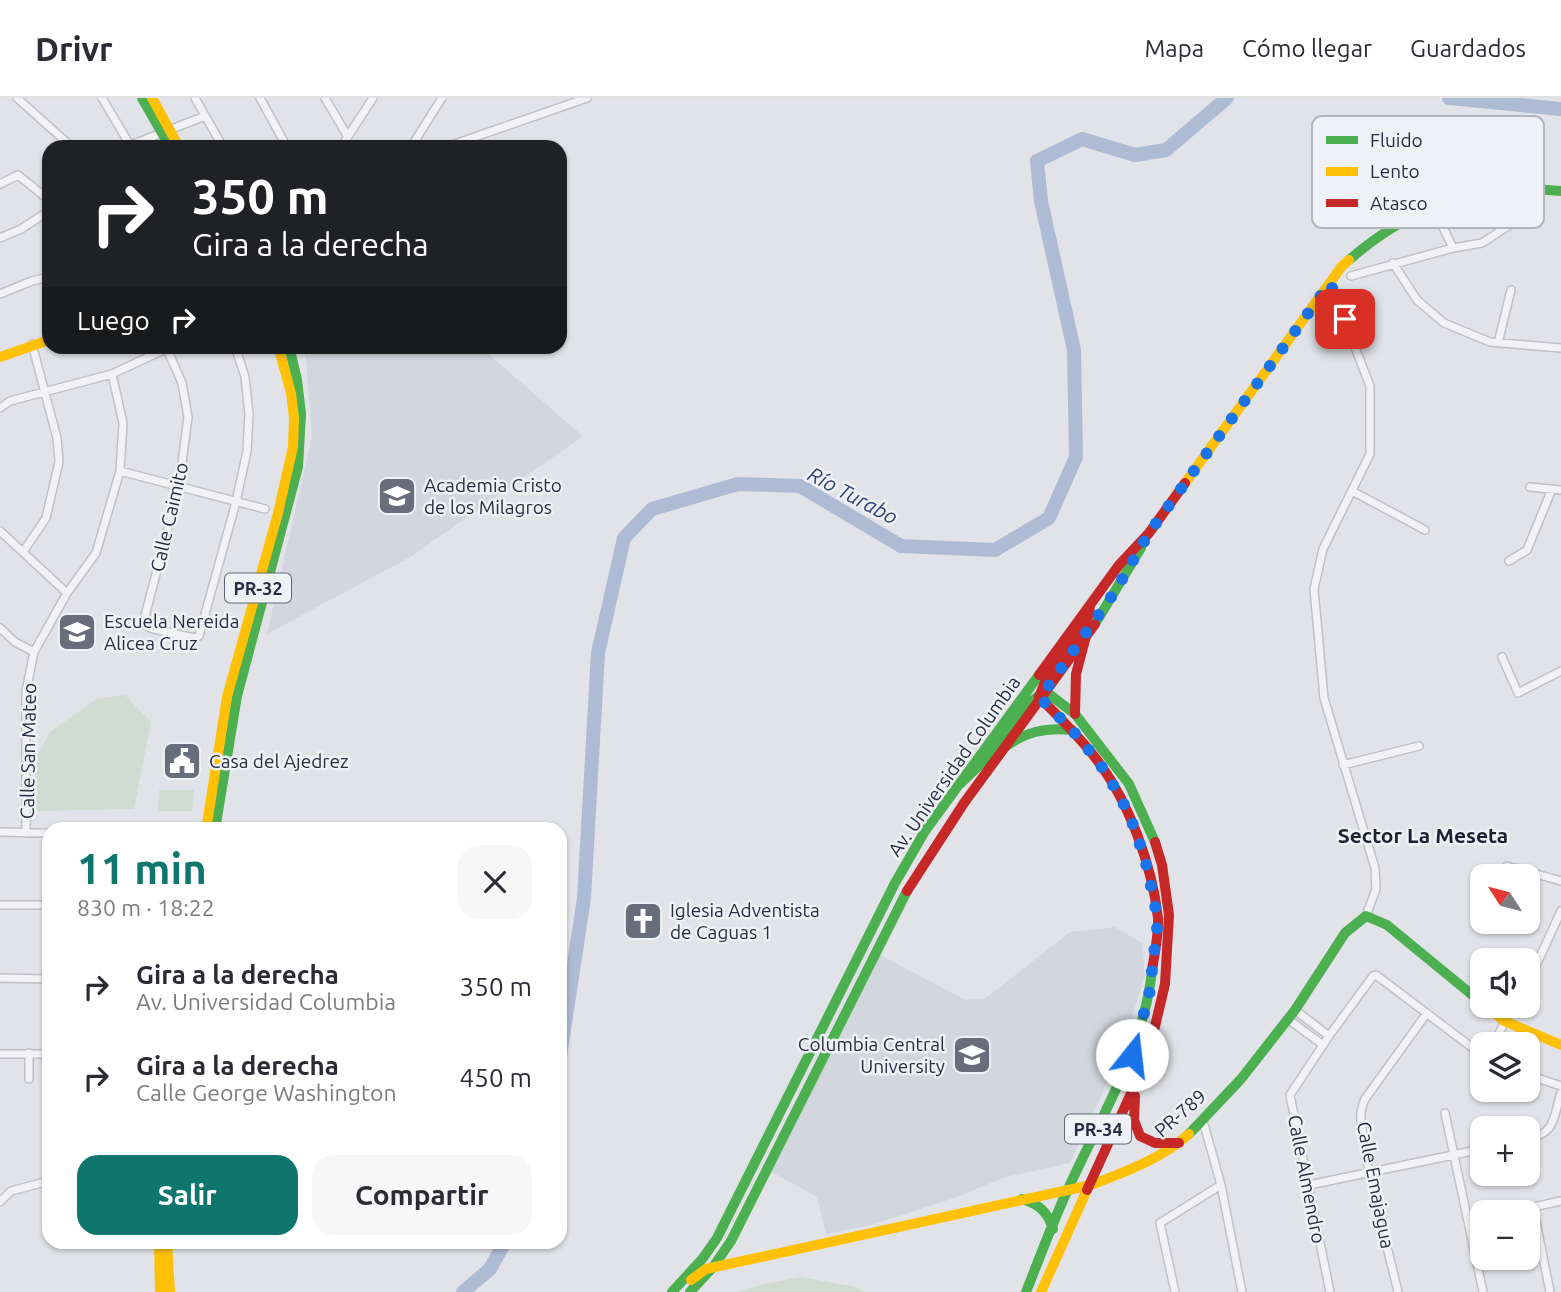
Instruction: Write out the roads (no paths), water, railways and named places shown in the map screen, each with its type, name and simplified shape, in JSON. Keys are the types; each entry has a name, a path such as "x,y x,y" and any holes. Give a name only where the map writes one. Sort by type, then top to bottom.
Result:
{"main road":[{"path":"142,98 173,140"},
{"path":"152,98 168,140"},
{"name":"Av. Universidad Columbia","path":"673,1292 717,1238 895,883 925,831 1119,565 1149,533 1342,267 1375,238 1391,228"},
{"path":"0,357 42,342"},
{"name":"PR-32","path":"280,354 291,393 295,456"},
{"name":"PR-32","path":"216,822 237,679 295,456 301,414 291,354"},
{"name":"Av. Universidad Columbia","path":"691,1292 731,1241 907,890 936,840 1086,636 1128,572 1149,533"},
{"path":"960,784 977,770 1021,710 1042,694 1048,675 1089,615 1090,605"},
{"path":"1075,714 1073,687 1077,661 1086,636"},
{"name":"PR-32","path":"207,822 227,697 237,679"},
{"name":"PR-34","path":"1041,1292 1148,1056 1164,984 1169,915 1162,865 1150,828 1129,784 1075,714 1042,694"},
{"name":"PR-34","path":"1026,1292 1068,1188 1132,1055 1149,996 1158,920 1147,867 1135,829 1121,798 1104,771 1042,694"},
{"path":"1002,749 1018,736 1039,728 1072,730"},
{"path":"1366,916 1387,925 1470,993"},
{"name":"PR-789","path":"713,1267 1091,1185 1137,1167 1179,1143 1203,1121 1241,1079 1291,1015 1345,933 1366,916"},
{"path":"1500,1018 1561,1045"},
{"path":"1140,1073 1133,1109 1135,1128 1147,1143 1179,1143"},
{"path":"799,1074 811,1081"},
{"path":"673,1292 700,1272 713,1267 716,1250 746,1192 751,1170"},
{"path":"1022,1199 1043,1208 1053,1229"},
{"path":"731,1241 741,1262"},
{"path":"159,1249 160,1292"},
{"path":"167,1249 170,1292"}],"street":[{"path":"20,101 31,98"},
{"path":"102,98 125,140"},
{"path":"195,98 219,140"},
{"path":"260,98 283,140"},
{"path":"325,98 348,136"},
{"path":"345,140 373,98"},
{"path":"415,140 442,98"},
{"path":"466,140 587,98"},
{"path":"20,101 64,140"},
{"path":"143,140 205,116"},
{"path":"0,184 18,175 42,194"},
{"path":"0,238 42,216"},
{"path":"1443,228 1453,248"},
{"path":"1351,276 1393,263 1482,243 1505,228"},
{"path":"1393,263 1417,300 1444,323 1490,342 1561,348"},
{"path":"0,294 42,279"},
{"path":"1330,283 1370,386 1370,454 1323,549 1314,589 1324,698 1375,868 1376,889 1366,916"},
{"path":"1498,343 1511,290"},
{"path":"23,552 46,518 60,462 57,438 32,345"},
{"path":"0,408 10,401 45,390 112,374 156,354"},
{"name":"Calle Caimito","path":"171,354 182,383 188,417 179,486 145,616 145,625 194,638 199,636 236,502"},
{"path":"236,502 247,451 249,414 245,377 238,354"},
{"name":"Calle San Mateo","path":"26,833 26,691 34,652 67,593 96,554 120,471 123,423 112,374"},
{"path":"120,471 265,509"},
{"path":"1530,487 1561,490"},
{"path":"1509,561 1527,550 1552,489"},
{"path":"1352,491 1425,530"},
{"path":"0,531 67,593"},
{"path":"0,628 15,642 34,652"},
{"path":"1502,657 1518,693 1561,671"},
{"path":"1343,765 1419,746"},
{"path":"0,832 42,833"},
{"path":"1540,875 1561,881"},
{"path":"0,905 42,905"},
{"path":"1540,957 1561,911"},
{"name":"Calle Almendro","path":"1330,1292 1290,1095 1329,1036 1376,975 1470,1046"},
{"path":"0,978 42,979"},
{"name":"Calle Emajagua","path":"1398,1292 1371,1172 1361,1118 1362,1108 1365,1099 1427,1013"},
{"path":"1291,1015 1329,1036"},
{"path":"1291,1015 1323,1045"},
{"path":"1499,1032 1506,1018"},
{"path":"0,1054 42,1054"},
{"path":"29,1054 29,1079"},
{"path":"1540,1079 1561,1086"},
{"path":"1540,1136 1549,1131 1561,1093"},
{"path":"1445,1113 1483,1292"},
{"path":"1203,1121 1221,1185 1242,1292"},
{"path":"1308,1185 1470,1152"},
{"path":"0,1202 11,1191 42,1183"},
{"path":"1175,1292 1160,1223 1221,1185"},
{"path":"1540,1206 1561,1201"},
{"path":"1540,1242 1550,1292"}],"waterway":[{"name":"Río Turabo","path":"567,1010 584,898 598,653 624,538 652,509 738,484 800,486 901,546 995,550 1049,518 1076,457 1074,350 1041,201 1037,161 1082,139 1135,155 1166,150 1227,98"},
{"path":"1449,98 1561,109"},
{"name":"Río Turabo","path":"463,1292 490,1269 501,1249"}],"place":[{"name":"Academia Cristo de los Milagros","path":"397,496"},
{"name":"Escuela Nereida Alicea Cruz","path":"77,632"},
{"name":"Casa del Ajedrez","path":"182,761"},
{"name":"Iglesia Adventista de Caguas 1","path":"643,921"},
{"name":"Columbia Central University","path":"972,1055"}],"district":[{"name":"Sector La Meseta","path":"1423,835"}]}
